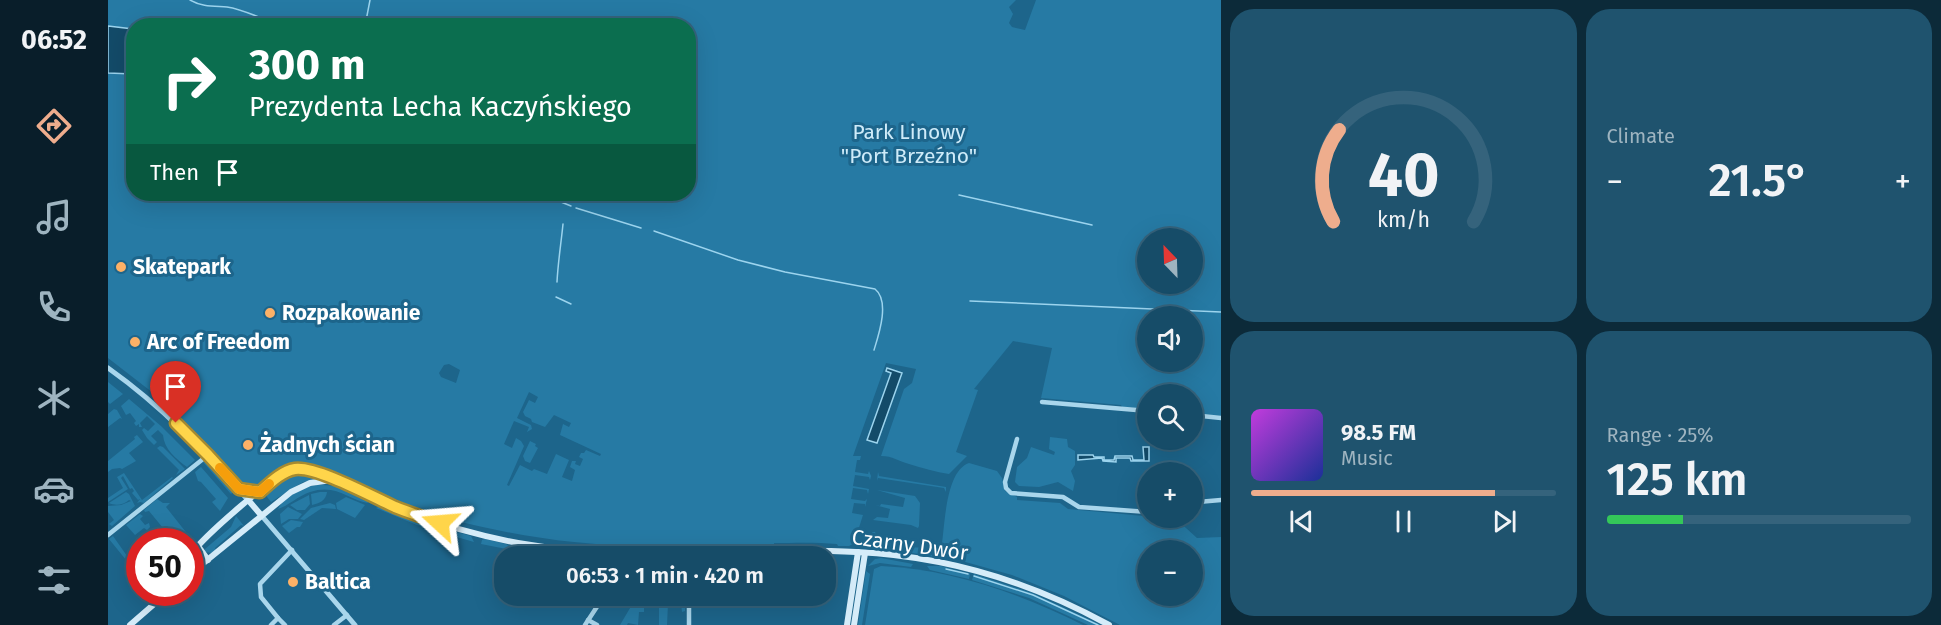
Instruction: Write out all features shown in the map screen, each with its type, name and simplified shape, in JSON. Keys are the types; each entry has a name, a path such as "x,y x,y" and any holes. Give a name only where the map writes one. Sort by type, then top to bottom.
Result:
{"main road":[{"name":"Czarny Dwór","path":"204,541 260,492 285,473 297,469 313,470 408,512 471,532 544,546"},
{"path":"204,563 261,515 301,486 333,480"},
{"path":"239,489 260,492"},
{"path":"249,501 261,515"},
{"name":"Czarny Dwór","path":"836,552 880,554 947,564 1009,580 1062,601 1109,625"},
{"path":"847,625 858,552"},
{"path":"854,625 865,553"},
{"path":"204,554 208,560"},
{"path":"863,569 867,562 880,554"},
{"path":"130,625 152,606"}],"street":[{"path":"108,368 166,414 208,455 249,501"},
{"path":"1042,402 1137,410"},
{"path":"1203,417 1221,418"},
{"path":"1017,439 1005,482 1006,488 1011,493 1063,497 1079,507 1137,511"},
{"path":"108,535 208,455"},
{"path":"1203,502 1221,500"},
{"path":"261,515 356,625"},
{"path":"285,625 263,600 260,588 265,578 292,550"},
{"path":"585,625 597,606"},
{"path":"689,606 689,625"},
{"path":"334,625 347,615"},
{"path":"271,625 279,618"},
{"path":"588,620 597,625"}],"green space":[{"name":"Park Linowy \"Port Brzeźno\"","path":"108,0 1016,0 1009,7 1013,14 1009,23 1012,27 1025,30 1036,0 1221,0 1221,416 1203,414 1203,384 1137,384 1137,408 1041,398 1052,348 1013,341 974,389 978,390 956,452 967,456 949,474 881,456 904,389 912,383 916,369 886,363 853,456 861,456 860,460 857,460 855,472 868,474 869,471 871,476 870,480 869,477 855,475 853,486 869,489 868,494 867,490 853,488 851,499 865,501 867,499 865,507 865,504 854,503 852,513 863,515 853,542 855,543 849,546 829,543 774,543 774,546 649,546 543,538 453,520 404,503 324,468 305,463 287,466 259,485 245,488 205,444 167,409 166,403 108,358","holes":["449,364 460,370 456,383 441,377 439,373 444,365","529,392 538,397 535,403 529,400 523,412 525,416 532,422 545,427 554,415 571,423 569,427 563,424 560,435 601,454 600,456 586,450 579,457 583,459 580,466 575,464 576,461 572,461 570,467 575,470 572,481 562,477 569,460 556,454 547,474 534,469 532,471 520,465 509,486 507,485 524,446 516,438 512,448 504,444 514,421 529,427 527,432 532,429 531,425 517,418"]},
{"path":"108,382 123,394 110,404 108,402"},
{"path":"129,399 161,426 195,460 187,467 179,461 168,449 163,435 158,430 151,436 157,442 154,445 142,430 144,428 148,431 155,424 147,416 140,423 142,427 139,427 139,424 136,426 134,423 136,421 130,413 126,415 121,406"},
{"path":"114,409 122,419 120,418 108,427 108,414"},
{"path":"137,435 143,442 129,453 136,461 122,469 112,469 108,472 108,461"},
{"path":"1050,437 1067,439 1068,447 1075,451 1075,465 1071,471 1075,481 1073,491 1058,482 1039,487 1019,486 1015,482 1017,467 1027,458 1031,447 1054,455 1055,452 1049,449"},
{"path":"530,441 538,448 530,463 525,461 523,456"},
{"path":"160,446 185,469 176,475 179,470 157,448"},
{"path":"203,462 211,464 234,491 231,494"},
{"path":"969,463 997,471 1002,478 1005,491 1017,497 1017,500 1060,503 1068,509 1137,515 1137,528 1186,528 1197,538 1221,537 1221,625 1120,625 1064,596 1012,575 944,556 941,558 885,548 876,544 878,542 873,538 872,532 875,532 878,539 906,546 923,547 942,543 948,498 961,468"},
{"path":"201,467 228,498 220,511 212,502 216,499 198,481 195,472"},
{"path":"297,472 311,472 322,478 303,482 271,502 264,493 286,476"},
{"path":"878,472 879,476 946,487 946,492 944,488 878,478 877,481"},
{"path":"124,473 142,500 173,478 144,503 137,503 140,499 138,500 132,493 134,491 130,489 123,476 121,478 128,489 108,502 108,498 123,488 117,477"},
{"path":"317,485 330,485 354,491 365,498 368,503 335,491 319,490 306,494 278,509 294,492"},
{"path":"877,490 915,496 920,503 918,528 873,520 877,517 888,518 890,509 875,505 903,507 905,498"},
{"path":"126,492 135,506 112,526 109,524 114,520 108,512 108,506 121,505 131,501 114,505 109,503"},
{"path":"327,492 324,500 312,505 311,494"},
{"path":"309,495 310,504 305,510 297,510 290,505"},
{"path":"346,497 365,505 355,518 337,509 336,503"},
{"path":"157,499 163,503 170,503 166,507 183,528 167,526 163,528 149,511 144,510"},
{"path":"330,503 335,505 336,509 322,508 304,520 300,519 311,508"},
{"path":"380,506 441,527 441,531 417,525 376,508"},
{"path":"288,507 302,514 298,519 289,519 281,524 280,514"},
{"path":"140,514 143,516 140,519 145,525 149,523 150,527 129,528 126,525"},
{"path":"236,516 244,526 241,525 212,553 204,552 205,549 231,527"},
{"path":"291,520 303,522 300,527 289,533 282,526"},
{"path":"446,529 471,536 474,542 446,534"},
{"path":"113,536 126,554 126,560 109,539"},
{"path":"485,539 509,546 481,544"},
{"path":"875,559 913,564 911,567 880,563 868,566"},
{"path":"881,566 933,572 985,585 1035,603 1083,625 865,625 874,569"},
{"path":"927,566 941,566 970,574 969,579 930,570"},
{"path":"866,571 870,574 862,625 858,625"},
{"path":"974,574 1032,593 1101,625 1088,625 1029,598 972,580"},
{"path":"631,606 644,606 644,612 639,612 638,625 628,623 620,625"},
{"path":"659,606 668,606 667,625 659,625"}],"shaded area":[{"path":"108,26 126,28 126,74 108,73"},
{"path":"887,368 902,373 877,443 867,440 891,373 886,371"},
{"path":"1143,450 1149,450 1149,461 1131,461 1130,458 1116,458 1116,462 1103,461 1102,458 1078,460 1078,455 1104,457 1104,460 1114,460 1115,456 1132,456 1133,460 1144,460"}],"waterway":[{"path":"190,0 204,5 235,9 262,18"},
{"path":"367,18 370,0"},
{"path":"959,195 1092,225"},
{"path":"558,201 571,206"},
{"path":"576,208 641,228"},
{"path":"557,282 563,224"},
{"path":"654,231 738,260 785,272 875,289 882,301 883,309 874,350"},
{"path":"556,297 571,304"},
{"path":"970,301 1221,312"},
{"path":"946,569 968,574"},
{"path":"974,576 1033,595 1098,625"}],"slow traffic":[{"path":"220,468 239,489 260,492 269,484"}],"place":[{"name":"Skatepark","path":"121,267"},
{"name":"Rozpakowanie","path":"270,313"},
{"name":"Arc of Freedom","path":"135,342"},
{"name":"Żadnych ścian","path":"248,445"},
{"name":"Baltica","path":"293,582"}],"route":[{"path":"176,423 239,489 260,492 290,470 313,470 396,507 440,523"}]}
